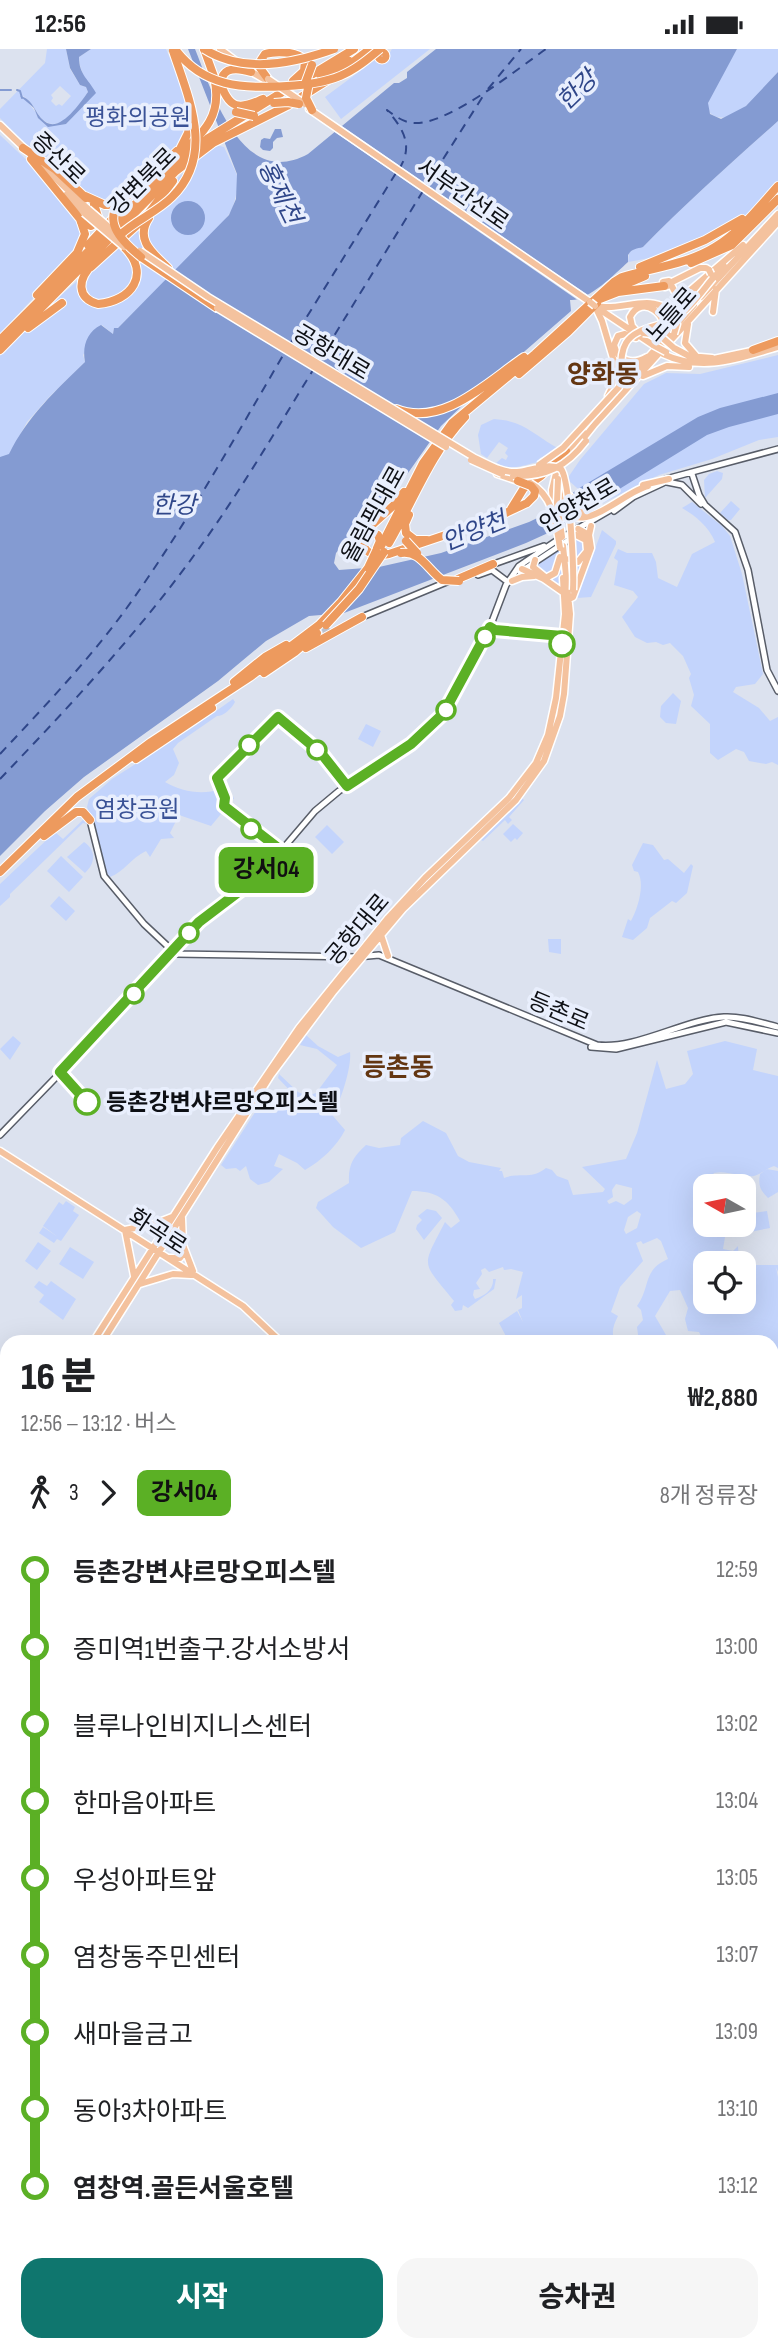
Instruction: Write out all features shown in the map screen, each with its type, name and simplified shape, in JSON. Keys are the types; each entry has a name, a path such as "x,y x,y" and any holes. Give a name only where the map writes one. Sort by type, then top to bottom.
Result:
{"highway":[{"path":"172,49 205,76 230,85 251,88 322,82 350,72 381,52"},
{"path":"172,49 191,113 186,139 175,160"},
{"path":"172,49 192,109 197,137 192,167 173,196 145,223 143,236 150,251 186,284"},
{"path":"204,49 229,61 258,64 306,58 334,49"},
{"path":"204,49 222,100 240,118 269,114 307,83 367,52"},
{"path":"272,49 320,53 347,49"},
{"path":"240,118 263,99 347,49"},
{"name":"강변북로","path":"0,350 45,295 154,185 188,162 208,137 354,49"},
{"path":"267,80 261,72 261,60 265,54 277,52 297,55 305,60 304,71 293,81"},
{"path":"299,52 309,57 313,65 307,83 306,98 312,110"},
{"name":"강변북로","path":"240,118 269,114 287,106 367,52"},
{"path":"333,77 357,69 381,52"},
{"path":"251,72 237,68 224,74 222,82 228,99 240,106 263,99"},
{"path":"172,172 208,137 218,92 214,77"},
{"path":"217,308 170,278 120,239 114,228 114,213 118,202 208,137 240,118 274,103 299,104"},
{"path":"23,148 56,170 85,196 110,206 120,203 159,169 186,139"},
{"path":"30,159 86,211 120,210 154,185"},
{"name":"강변북로","path":"0,340 13,332 81,273 172,172 175,160"},
{"path":"81,273 145,218 188,162"},
{"name":"올림픽대로","path":"0,872 77,797 151,742 325,626 379,552 423,463 440,437 464,411 563,329 606,288 622,277 693,257 714,248 778,186"},
{"path":"45,295 120,210 133,191"},
{"path":"13,332 28,305 77,253 85,234 85,196"},
{"path":"123,241 138,267 134,284 121,297 104,303 92,302 81,292 81,273 104,252 123,241 173,196"},
{"name":"올림픽대로","path":"0,879 103,783 281,661 325,626 359,589 429,464 450,433 468,414 561,339 619,285 703,259 732,245 778,199"},
{"path":"606,288 611,280 621,273 660,261 754,212"},
{"path":"708,274 732,245"},
{"path":"91,267 104,252"},
{"path":"597,303 618,292 667,282"},
{"path":"13,332 25,330 62,303"},
{"path":"384,404 400,411 419,414 441,410 563,329"},
{"path":"754,348 778,344"},
{"path":"450,433 402,528 406,541 440,576 448,580 458,580 493,564"},
{"path":"506,513 514,506 524,488 541,476 566,451"},
{"path":"423,463 394,505 364,532 360,538 363,552 370,557 409,552 417,555 442,580 474,576"},
{"path":"379,552 380,538 376,533 364,537 364,548 369,553 378,555 402,551 527,503 535,491 531,486 518,481"},
{"path":"417,495 405,524 406,533 415,540 440,538"},
{"path":"325,626 362,617"},
{"path":"281,661 291,658 328,634 362,617"},
{"path":"212,702 265,657 286,645"},
{"path":"39,840 76,812 83,813 90,820"}],"main road":[{"path":"223,49 251,72 267,80"},
{"path":"223,49 267,80"},
{"name":"서부간선로","path":"267,80 299,104 312,110"},
{"name":"서부간선로","path":"267,80 597,303 603,314 685,362 717,364 767,351 778,344"},
{"name":"증산로","path":"0,125 86,211 123,241"},
{"name":"증산로","path":"0,125 30,159"},
{"name":"노들로","path":"555,521 555,481 558,464 566,451 639,376 741,251 778,214"},
{"name":"노들로","path":"560,545 555,481 570,455 603,413 778,222"},
{"path":"766,234 778,231"},
{"path":"667,282 678,293 686,294 756,236"},
{"name":"공항대로","path":"123,241 169,280 430,438 492,471"},
{"name":"공항대로","path":"123,241 186,284 490,465 511,472 554,466 565,474"},
{"path":"667,282 708,274 741,251"},
{"path":"667,309 682,308 708,274"},
{"path":"528,470 545,462 563,448 616,391 621,380 624,346 680,315 708,274"},
{"path":"713,313 716,289"},
{"path":"492,471 518,476 550,471 568,461 586,442 603,413 618,375 597,303 614,307 652,303 667,309 675,317 677,324 674,334 661,349 639,362 626,361 615,352 615,340 623,334 638,336 656,333 661,349"},
{"path":"638,336 630,322 632,312 643,307 659,315 666,328 661,349"},
{"path":"690,319 684,340 688,350 698,358"},
{"path":"661,349 698,358 720,357 754,348"},
{"name":"서부간선로","path":"661,349 687,359 709,360 754,348"},
{"path":"616,368 626,378 667,366 697,367 717,364"},
{"name":"안양천로","path":"648,486 778,449"},
{"path":"492,471 533,485 542,492 548,499 555,521"},
{"path":"565,474 572,504 583,513 598,512 630,491 659,480 668,480 682,485 735,531 748,570 767,670 778,691"},
{"path":"565,474 573,558 573,590 567,596"},
{"path":"692,474 705,505"},
{"name":"안양천로","path":"404,601 493,564 560,545 633,497 668,480"},
{"path":"555,481 569,511 584,518 598,517"},
{"path":"521,568 584,531 629,493 648,486"},
{"name":"안양천로","path":"584,531 598,517"},
{"name":"공항대로","path":"163,1240 174,1217 287,1045 403,909 516,800 544,761 561,712 570,624 555,521"},
{"path":"0,1135 205,917 257,878 323,803 411,744 443,714 490,627 510,581 521,568 560,545 569,559 574,562 581,561 587,551 584,531"},
{"path":"535,560 533,567 543,577 567,596 573,597 591,548 584,531"},
{"name":"공항대로","path":"106,1335 145,1261 156,1251 182,1215 271,1075 388,918 425,878 509,798 536,763 554,712 567,596 560,545"},
{"path":"510,581 522,576 543,577 555,573 561,557"},
{"path":"508,560 543,577"},
{"name":"안양천로","path":"362,617 474,576 508,560"},
{"path":"474,576 492,571 510,581"},
{"path":"90,820 104,876 144,924 172,951"},
{"path":"381,935 388,957"},
{"name":"등촌로","path":"172,951 184,954 379,955 597,1045 608,1046 726,1017 778,1027"},
{"name":"등촌로","path":"376,956 599,1049 625,1047 718,1023 733,1023 778,1033"},
{"name":"화곡로","path":"0,1151 243,1306 274,1335"},
{"path":"182,1215 183,1245 196,1276"},
{"path":"174,1217 125,1230 136,1282 173,1274 196,1276"},
{"path":"145,1261 134,1261 132,1247 134,1243 145,1244 141,1232 158,1227 163,1240 178,1238 183,1254 180,1258 167,1258"},
{"name":"공항대로","path":"98,1335 152,1264 156,1251"},
{"path":"152,1264 152,1272 155,1275 170,1272 173,1268 167,1258"}],"green space":[{"name":"평화의공원","path":"47,49 66,49 70,69 88,92 80,104 63,121 50,124 41,118 22,95 46,125 66,124 92,95 80,67 79,57 91,49 166,49 184,94 188,110 187,124 173,151 150,175 114,204 86,195 27,146 0,118 0,109 45,63","holes":["60,86 71,96 62,106 56,106 51,101 51,95"]},
{"path":"392,49 430,49 341,119 325,97 379,57 389,54"},
{"path":"737,49 778,49 778,72 747,105 728,117 719,117 710,113 707,107 710,96"},
{"path":"778,121 778,182 744,217 703,240 657,256 628,262 629,253 635,248 643,247"},
{"path":"0,135 33,166 81,224 82,245 0,334"},
{"path":"216,145 224,147 237,175 238,188 232,210 222,224 118,328 114,328 113,334 102,325 83,355 85,362 27,422 0,471 0,356 44,310 114,249 180,176"},
{"path":"778,355 778,437 759,440 712,459 659,475 597,506 567,479 644,384 666,373 700,374"},
{"path":"494,419 521,425 558,448 537,462 516,467 496,463 502,458 506,460 508,456 505,453 508,448 499,442 487,458 481,454 478,435 481,425"},
{"path":"717,471 723,473 722,479 705,498 704,480"},
{"path":"731,501 740,509 728,520 720,513"},
{"path":"692,502 722,526 730,536 742,574 763,674 755,684 736,687 733,692 759,708 770,721 778,717 778,765 772,762 766,764 749,761 744,752 736,749 718,760 710,753 710,724 691,706 694,695 689,678 691,674 683,656 670,643 647,643 635,637 622,617 638,597 633,591 614,585 618,561 614,558 618,549 627,553 652,553 658,578 677,587 692,554 715,542 702,522 682,508"},
{"path":"602,530 616,541 616,544 591,597 577,598"},
{"path":"576,535 591,544 573,597 533,567 535,560"},
{"path":"673,693 681,701 676,724 666,723 660,717 661,706"},
{"name":"염창공원","path":"233,699 235,702 228,711 217,716 173,749 179,763 174,775 165,782 192,791 220,789 224,802 233,796 234,799 227,801 228,806 225,808 223,803 218,810 221,814 211,826 179,815 170,833 174,838 161,839 150,857 146,851 110,877 103,867 95,826 87,807 89,799 112,779"},
{"path":"366,724 381,731 373,747 358,739"},
{"path":"522,798 524,800 509,817 512,820 508,824 505,820 481,840"},
{"path":"85,818 87,824 83,823 0,906 0,884 55,832 63,839"},
{"path":"513,824 523,833 511,842 503,834"},
{"path":"327,825 344,842 332,854 315,837"},
{"path":"84,842 91,849 93,857 85,873 67,857"},
{"path":"643,843 653,845 664,860 668,859 684,873 691,864 693,866 687,893 676,903 672,901 650,918 647,928 633,940 622,937 628,919 631,921 634,916 640,897 640,877 632,865"},
{"path":"61,856 83,877 69,892 47,871"},
{"path":"59,896 75,911 66,921 50,906"},
{"path":"548,939 561,939 561,954 549,952"},
{"path":"306,1035 318,1046 338,1057 350,1052 342,1094 333,1116 345,1130 328,1153 305,1170 279,1154 274,1166 283,1169 269,1182 258,1185 250,1179 246,1166 240,1171 236,1168 226,1169 221,1165 263,1100 273,1098 290,1109 298,1107 298,1099 278,1078 279,1074 298,1092 307,1096 316,1093 337,1065 317,1049 300,1045"},
{"path":"13,1036 21,1043 10,1060 0,1049"},
{"path":"725,1041 757,1049 753,1070 778,1076 778,1168 774,1166 756,1175 724,1172 693,1174 693,1237 725,1237 723,1249 733,1251 693,1251 693,1314 756,1314 756,1265 778,1265 778,1335 700,1335 699,1332 688,1331 685,1319 688,1308 680,1290 670,1291 655,1316 666,1335 638,1335 637,1327 643,1320 641,1310 637,1306 650,1274 668,1259 661,1241 657,1238 643,1244 641,1241 636,1243 643,1261 620,1287 611,1312 618,1316 613,1335 505,1335 499,1323 517,1311 523,1322 518,1310 522,1308 522,1295 516,1299 523,1272 504,1270 503,1267 489,1272 485,1268 481,1270 482,1274 476,1283 480,1289 474,1290 475,1299 488,1292 493,1279 496,1279 494,1289 468,1308 463,1305 462,1310 455,1311 451,1305 454,1301 430,1270 429,1257 445,1222 451,1228 460,1221 446,1202 435,1195 412,1191 395,1232 361,1248 333,1227 316,1208 318,1202 349,1183 352,1162 366,1145 379,1148 400,1145 401,1138 423,1121 446,1133 458,1156 469,1162 501,1168 499,1171 502,1171 504,1178 536,1174 546,1168 568,1180 573,1195 603,1192 605,1189 582,1167 626,1159 637,1133 657,1060 666,1089 685,1084 693,1074 687,1051","holes":["616,1184 632,1188 632,1199 624,1205 616,1201 609,1204 607,1201 613,1197 612,1190","637,1211 641,1214 637,1228 626,1234 624,1230 628,1217"]},
{"path":"767,1169 778,1171 778,1192 768,1198 761,1190 759,1181 760,1174"},
{"path":"66,1201 75,1207 73,1211 79,1215 61,1241 57,1239 54,1243 39,1233 43,1227 58,1237 43,1226 59,1202 63,1205"},
{"path":"427,1209 436,1211 442,1218 424,1240 416,1229 422,1220 418,1216"},
{"path":"767,1211 770,1228 756,1231 756,1212"},
{"path":"38,1242 51,1251 37,1270 25,1261"},
{"path":"70,1247 94,1262 83,1279 59,1264"},
{"path":"39,1281 47,1286 51,1281 76,1299 63,1320 39,1302 44,1295 34,1287"}],"water":[{"path":"66,49 91,49 79,57 79,63 96,93 66,124 48,127 38,118 34,108 20,96 31,102 42,119 48,123 61,121 74,110 88,92 86,87 80,85 70,68"},
{"name":"한강","path":"188,49 195,49 221,111 233,132 248,148 265,159 285,162 308,154 394,83 407,78 407,72 436,49 737,49 708,103 710,114 721,119 746,106 778,72 778,121 643,247 631,251 628,262 608,280 584,297 570,300 571,311 441,426 401,483 336,553 334,563 339,570 379,567 441,553 529,522 556,509 576,490 698,417 720,408 778,393 778,414 707,435 548,533 526,543 344,613 309,616 266,641 218,681 84,777 0,856 0,457 9,454 33,416 85,362 85,345 92,331 101,325 113,334 114,328 118,328 229,215 236,199 237,174"},
{"path":"275,129 281,129 283,137 273,142 270,151 263,150 260,147 261,140 270,139"},
{"path":"188,201 200,206 205,218 200,230 188,235 176,230 171,218 176,206"}],"pier":[{"path":"339,124 591,297 582,303 332,130"}],"waterway":[{"path":"0,90 11,90"},
{"path":"17,90 22,98"}],"ferry route":[{"path":"488,89 521,49"},
{"path":"399,169 406,153 405,138 387,110 411,123 446,115 483,94 546,49"},
{"path":"426,186 485,93"},
{"path":"290,344 396,173"},
{"path":"318,362 423,191"},
{"path":"0,754 81,665 148,578 189,515 285,352"},
{"path":"0,779 101,670 173,584 226,509 313,370"}],"tunnel":[{"path":"311,635 331,627"}],"bus line":[{"name":"강서04","path":"87,1102 60,1072 199,922 257,878 282,851 224,806 225,798 217,778 239,754 278,717 321,753 347,786 411,744 443,714 490,627 495,630 562,636 562,644"}],"place":[{"name":"등촌강변샤르망오피스텔","path":"87,1102"}],"district":[{"name":"양화동","path":"603,374"},
{"name":"등촌동","path":"398,1067"}],"water label":[{"name":"홍제천","path":"280,192"},
{"name":"안양천","path":"474,531"}]}
